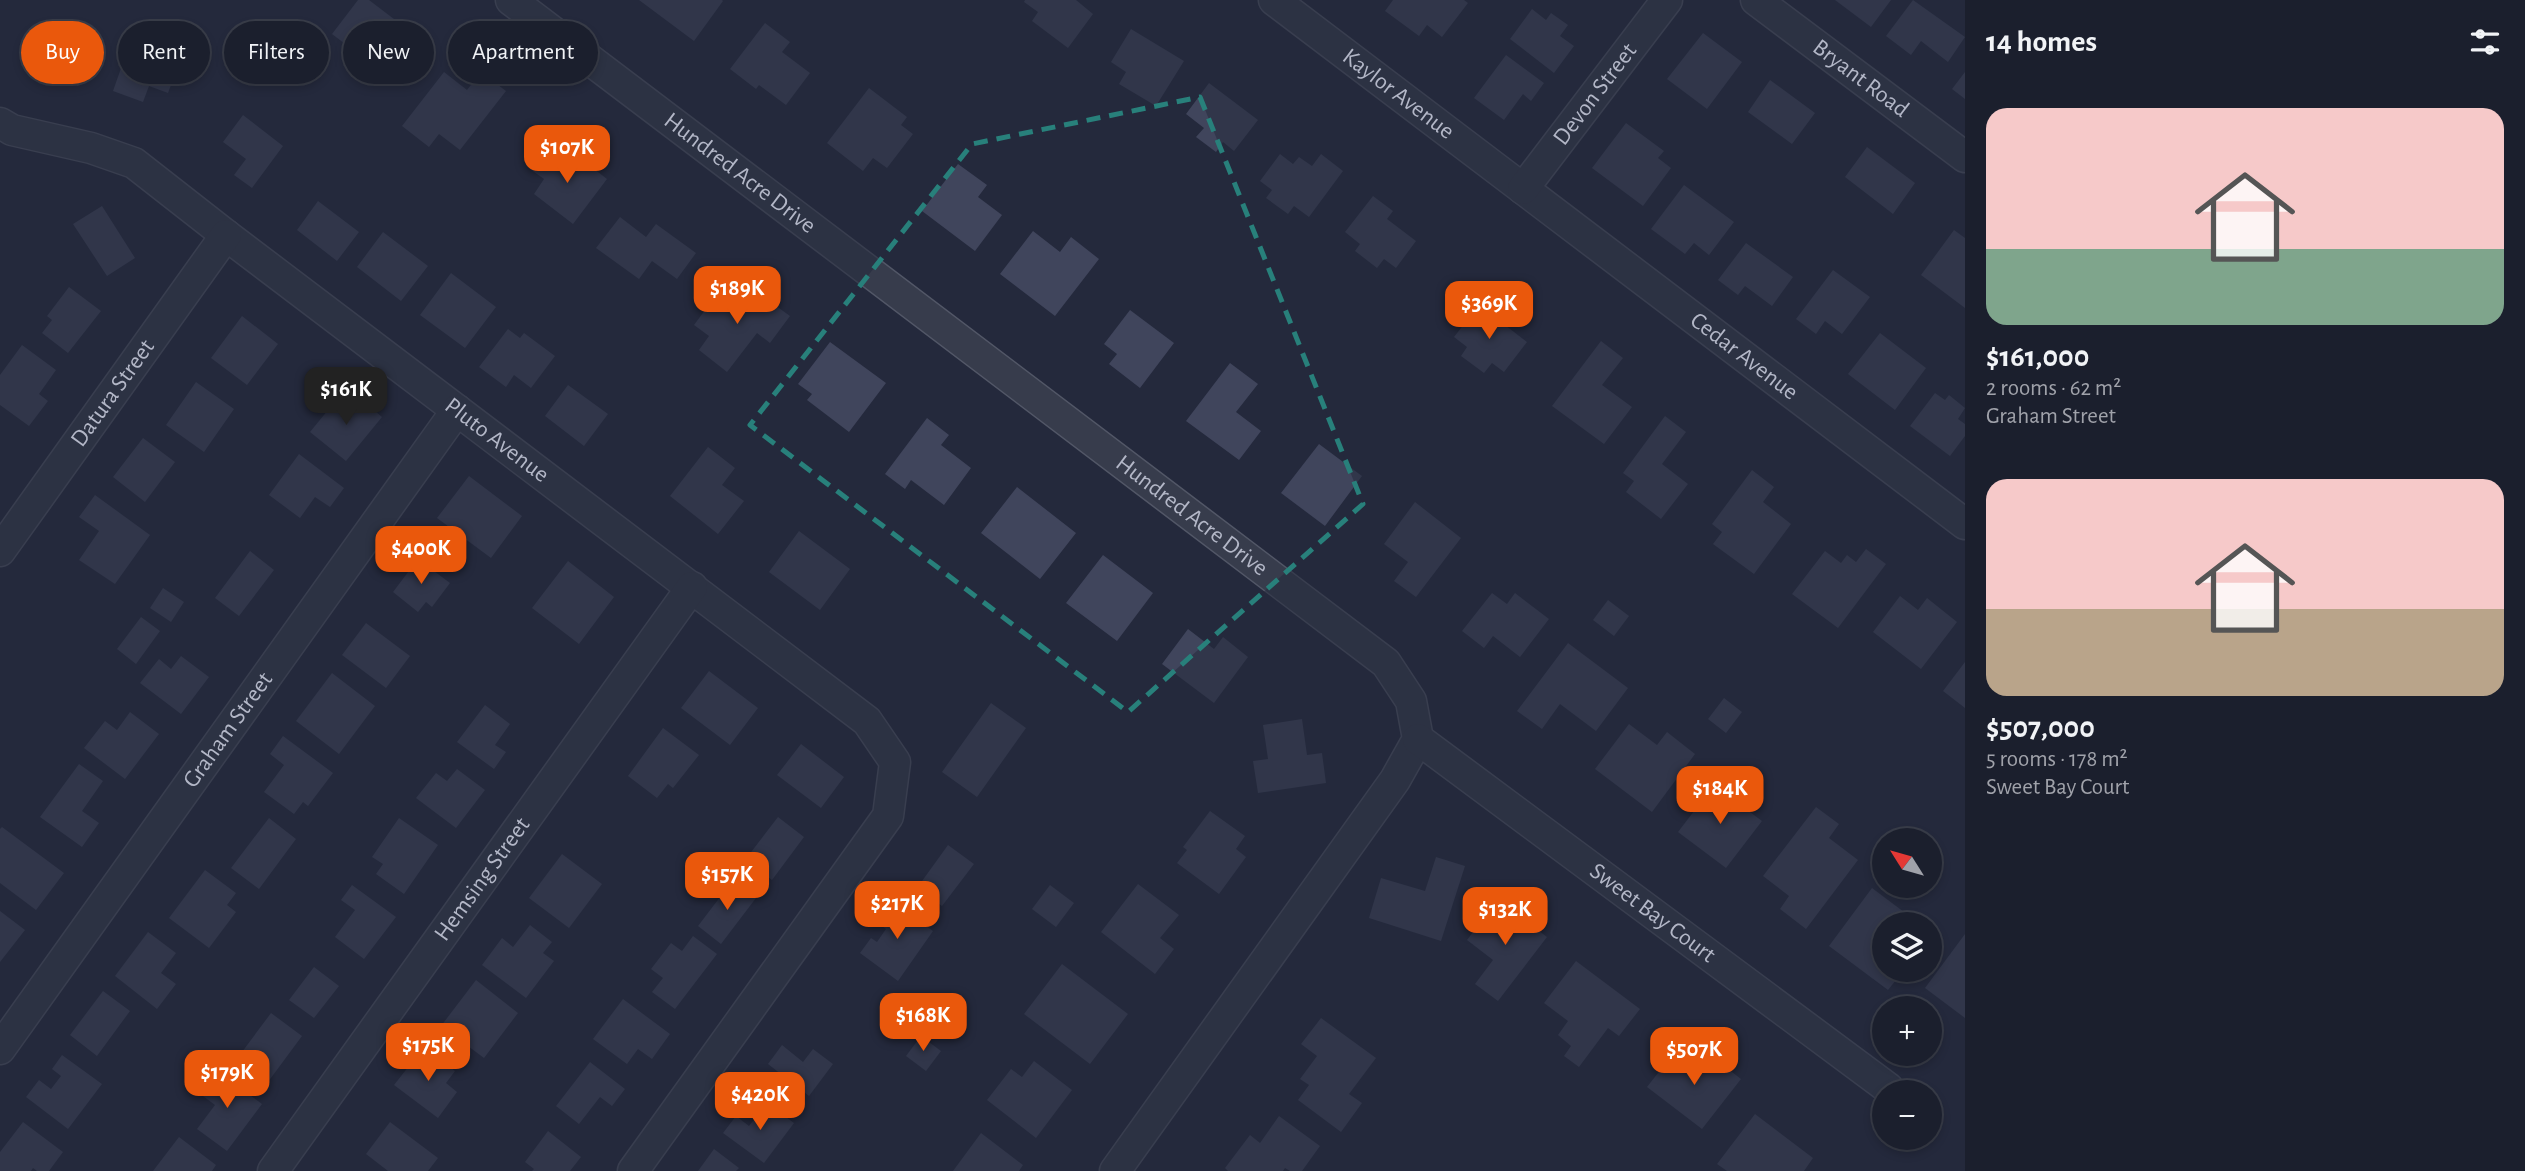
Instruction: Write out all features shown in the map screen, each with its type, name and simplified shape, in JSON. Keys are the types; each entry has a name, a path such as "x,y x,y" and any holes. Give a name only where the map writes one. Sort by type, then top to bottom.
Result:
{"street":[{"name":"Hundred Acre Drive","path":"511,0 1386,663 1411,701 1418,739"},
{"name":"Kaylor Avenue","path":"1274,0 1523,189"},
{"name":"Devon Street","path":"1523,189 1667,0"},
{"name":"Bryant Road","path":"1756,0 1965,157"},
{"name":"Pluto Avenue","path":"0,123 12,130 91,148 134,163 867,721 895,762 888,816 633,1171"},
{"name":"Cedar Avenue","path":"1523,189 1965,524"},
{"name":"Datura Street","path":"0,551 226,235"},
{"name":"Graham Street","path":"0,1049 457,410"},
{"name":"Hemsing Street","path":"273,1171 692,587"},
{"name":"Sweet Bay Court","path":"1418,739 1877,1080"},
{"path":"1115,1171 1395,780 1418,739"}],"highlighted area":[{"path":"1200,97 1363,504 1128,712 750,425 972,144"}],"building":[{"path":"358,0 369,0 397,21 343,21 343,42 332,34"},
{"path":"639,0 722,0 723,1 694,41"},
{"path":"1076,0 1093,14 1068,48 1032,21 1038,12 1024,2"},
{"path":"1393,0 1464,0 1468,3 1442,37 1427,25 1419,36 1385,11"},
{"path":"1835,0 1891,0 1871,27"},
{"path":"1913,0 1965,37 1948,62 1921,41 1911,55 1886,36"},
{"path":"1532,9 1546,20 1551,13 1568,25 1560,36 1574,46 1554,73 1510,39"},
{"path":"765,23 790,42 782,52 810,73 786,105 759,85 756,89 730,69"},
{"path":"1131,29 1184,61 1156,106 1119,84 1126,72 1111,62"},
{"path":"1703,33 1742,62 1707,109 1667,79"},
{"path":"1506,55 1544,83 1531,101 1523,94 1504,120 1474,98"},
{"path":"444,72 448,75 448,84 459,84 467,90 472,84 497,84 506,91 460,150 439,134 429,147 402,126"},
{"path":"1965,72 1965,99 1952,89"},
{"path":"118,77 118,84 171,84 168,93 149,86 143,102 113,91"},
{"path":"1770,80 1815,113 1792,144 1748,112"},
{"path":"1209,83 1258,120 1234,151 1223,142 1216,152 1196,137 1204,128 1186,114"},
{"path":"869,88 907,117 901,125 913,134 887,168 873,158 863,171 827,143"},
{"path":"243,115 283,146 252,188 234,175 246,159 223,142"},
{"path":"1626,123 1664,151 1658,158 1671,168 1643,206 1592,168"},
{"path":"1867,147 1915,183 1893,214 1845,177"},
{"path":"543,151 562,166 572,152 607,179 573,224 534,194 544,179 530,169"},
{"path":"1280,154 1293,164 1299,157 1312,166 1321,154 1343,171 1309,217 1294,206 1288,214 1266,198 1272,190 1260,181"},
{"path":"958,164 987,185 978,197 1002,215 975,251 922,211"},
{"path":"1684,185 1734,222 1709,255 1694,243 1685,254 1651,229"},
{"path":"1373,196 1393,211 1387,219 1416,241 1396,268 1384,259 1377,268 1355,251 1360,244 1345,232"},
{"path":"318,201 359,232 337,261 297,230"},
{"path":"102,206 135,258 107,276 73,224"},
{"path":"620,217 646,237 656,224 696,253 677,279 652,261 639,279 596,248"},
{"path":"1954,230 1965,238 1965,308 1921,275"},
{"path":"1033,231 1060,252 1071,237 1099,259 1055,316 1000,274"},
{"path":"383,232 428,266 401,301 357,267"},
{"path":"1746,243 1793,277 1772,306 1745,286 1738,295 1718,280"},
{"path":"1833,270 1870,297 1842,334 1825,321 1816,334 1796,319"},
{"path":"451,273 496,307 465,348 420,315"},
{"path":"69,287 101,311 68,353 42,333 52,320 47,316"},
{"path":"722,287 751,309 761,295 790,316 770,343 757,333 727,372 699,350 709,336 694,325"},
{"path":"1479,305 1527,342 1504,372 1492,363 1484,373 1461,356 1467,347 1454,337"},
{"path":"1130,310 1174,343 1140,388 1109,364 1117,354 1104,344"},
{"path":"242,316 278,344 247,385 211,358"},
{"path":"508,329 520,338 524,333 555,356 531,388 514,375 506,387 479,367"},
{"path":"1880,333 1926,368 1895,410 1848,374"},
{"path":"1601,341 1623,358 1602,385 1632,407 1604,444 1552,406"},
{"path":"830,342 886,383 849,432 807,400 812,394 798,384"},
{"path":"22,345 56,370 39,394 48,401 29,426 0,405 0,375"},
{"path":"1230,363 1258,384 1236,412 1261,431 1239,460 1186,421"},
{"path":"196,382 234,409 204,452 166,425"},
{"path":"568,385 608,414 584,446 545,416"},
{"path":"1935,393 1945,400 1949,395 1965,408 1958,419 1965,424 1965,436 1950,456 1910,426"},
{"path":"358,397 382,417 346,461 310,432 337,399 349,409"},
{"path":"1665,416 1686,432 1662,464 1688,484 1661,519 1626,492 1634,481 1623,473"},
{"path":"927,418 949,435 941,445 971,468 944,505 911,480 905,489 885,474"},
{"path":"143,438 175,462 145,502 113,477"},
{"path":"1319,444 1362,476 1325,526 1281,493"},
{"path":"708,447 735,468 722,485 744,501 718,534 670,496"},
{"path":"299,454 344,488 330,507 315,497 300,518 269,495"},
{"path":"1752,470 1774,487 1763,502 1791,524 1754,574 1713,544 1722,532 1712,524"},
{"path":"469,476 522,516 491,558 437,518"},
{"path":"1017,487 1076,533 1040,579 981,533"},
{"path":"95,495 150,535 115,584 79,560 99,531 79,517"},
{"path":"1415,502 1461,538 1416,597 1394,581 1408,562 1384,544"},
{"path":"799,531 850,569 820,610 769,572"},
{"path":"1866,549 1886,564 1838,628 1792,594 1825,551 1841,563 1847,555 1856,562"},
{"path":"250,551 274,570 239,616 215,598"},
{"path":"1103,555 1153,593 1117,641 1066,603"},
{"path":"418,559 450,583 432,607 426,602 418,612 393,592"},
{"path":"568,561 614,597 579,644 532,608"},
{"path":"163,588 184,602 171,622 150,608"},
{"path":"1492,593 1507,604 1515,593 1549,619 1520,657 1493,636 1484,648 1462,631"},
{"path":"1900,596 1918,610 1927,598 1957,622 1921,669 1873,632"},
{"path":"1608,600 1629,616 1614,636 1593,620"},
{"path":"141,617 160,631 136,664 117,649"},
{"path":"366,623 410,656 386,688 342,655"},
{"path":"1188,629 1214,649 1223,637 1248,657 1214,703 1162,664"},
{"path":"1568,643 1628,688 1596,731 1560,704 1542,729 1517,711"},
{"path":"181,656 209,677 181,714 140,683 159,659 171,669"},
{"path":"1965,662 1965,708 1943,691"},
{"path":"709,671 758,708 730,745 681,708"},
{"path":"332,673 375,706 339,754 296,721"},
{"path":"1724,698 1742,712 1726,733 1708,719"},
{"path":"991,703 1026,728 977,797 942,772"},
{"path":"485,705 510,724 495,745 506,752 494,769 457,742"},
{"path":"130,712 159,734 125,779 84,748 105,721 117,730"},
{"path":"1302,719 1307,755 1322,753 1326,783 1258,793 1253,761 1268,759 1263,725"},
{"path":"1629,724 1657,745 1667,732 1695,754 1652,812 1595,769"},
{"path":"663,728 699,755 673,788 668,784 657,798 628,776"},
{"path":"283,736 333,773 308,806 303,802 294,814 264,792 284,765 270,754"},
{"path":"801,744 844,777 821,808 777,775"},
{"path":"79,764 103,781 82,811 99,823 82,847 40,817"},
{"path":"457,769 485,790 456,828 416,798 436,773 447,781"},
{"path":"1714,785 1762,821 1726,868 1678,832"},
{"path":"1816,807 1839,824 1829,838 1858,860 1806,929 1780,909 1789,896 1763,876"},
{"path":"1210,811 1245,836 1236,849 1246,857 1219,894 1177,863 1187,850 1183,847"},
{"path":"778,817 804,837 772,880 745,860"},
{"path":"269,818 296,839 259,889 231,868"},
{"path":"399,818 438,845 404,894 376,874 383,864 372,857"},
{"path":"2,827 64,873 36,910 0,883"},
{"path":"948,845 974,864 942,906 917,888"},
{"path":"562,854 602,884 569,928 529,898"},
{"path":"1436,857 1465,866 1441,941 1369,918 1381,878 1425,891"},
{"path":"205,870 236,893 227,905 236,912 209,948 169,918"},
{"path":"733,880 756,898 721,944 698,926"},
{"path":"1138,884 1179,915 1160,938 1174,949 1155,974 1101,932"},
{"path":"352,885 396,917 364,959 335,937 355,910 341,900"},
{"path":"1050,885 1074,903 1056,927 1032,909"},
{"path":"1872,888 1872,898 1885,898 1904,912 1872,912 1872,978 1829,946"},
{"path":"1498,899 1547,937 1498,1001 1475,984 1493,960 1467,940"},
{"path":"890,900 933,931 898,981 860,953 871,938 877,942 886,929 875,921"},
{"path":"0,911 25,930 0,962"},
{"path":"530,925 552,942 543,953 554,961 526,998 482,965 502,938 513,947"},
{"path":"148,932 176,953 161,973 176,984 157,1009 115,976"},
{"path":"1965,934 1965,1018 1942,1001 1942,996 1936,996 1925,988 1929,982 1942,982 1942,965"},
{"path":"693,936 717,954 675,1009 652,992 663,978 651,969 671,943 682,951"},
{"path":"1576,961 1640,1009 1619,1036 1608,1028 1579,1067 1564,1056 1571,1046 1558,1035 1568,1021 1544,1003"},
{"path":"1062,964 1128,1014 1090,1064 1024,1014"},
{"path":"314,967 339,986 314,1018 289,1000"},
{"path":"476,980 518,1013 484,1058 441,1026"},
{"path":"1877,982 1894,982 1888,990"},
{"path":"103,991 130,1011 97,1056 70,1035"},
{"path":"623,999 670,1034 652,1059 638,1049 627,1064 593,1039"},
{"path":"271,1013 302,1036 265,1086 241,1067 249,1057 242,1052"},
{"path":"1321,1018 1376,1058 1349,1094 1362,1103 1341,1132 1298,1100 1309,1085 1300,1079 1317,1056 1301,1044"},
{"path":"921,1036 941,1051 926,1071 906,1056"},
{"path":"782,1045 803,1062 813,1049 833,1064 809,1096 768,1064"},
{"path":"424,1047 455,1071 446,1083 457,1092 438,1118 394,1085"},
{"path":"1676,1050 1704,1071 1714,1058 1741,1079 1702,1129 1647,1087"},
{"path":"62,1055 102,1084 68,1129 26,1097 39,1080 51,1089 61,1076 52,1069"},
{"path":"1034,1061 1072,1090 1036,1138 987,1100 1011,1069 1022,1077"},
{"path":"590,1062 625,1089 612,1106 600,1097 579,1124 556,1106"},
{"path":"216,1070 262,1104 227,1151 197,1129 215,1105 199,1093"},
{"path":"767,1103 794,1123 764,1163 723,1133 736,1116 749,1126"},
{"path":"1755,1114 1813,1158 1804,1171 1727,1171 1717,1164"},
{"path":"1279,1116 1320,1146 1302,1171 1285,1168 1283,1171 1228,1171 1225,1168 1250,1135 1260,1143"},
{"path":"23,1122 63,1152 49,1171 37,1171 33,1168 31,1171 0,1171 0,1152"},
{"path":"390,1122 438,1158 428,1171 388,1171 366,1154"},
{"path":"548,1131 581,1157 570,1171 532,1171 534,1169 525,1162"},
{"path":"981,1133 1023,1165 1019,1171 953,1171"},
{"path":"179,1137 216,1165 212,1171 153,1171"},
{"path":"714,1149 739,1168 736,1171 698,1171"}]}
